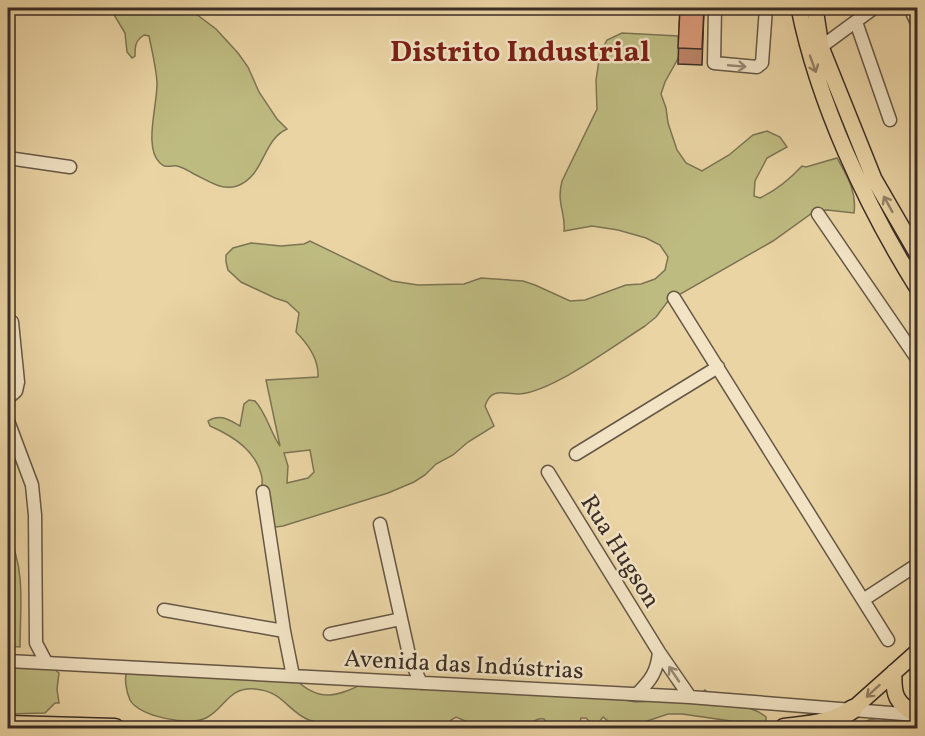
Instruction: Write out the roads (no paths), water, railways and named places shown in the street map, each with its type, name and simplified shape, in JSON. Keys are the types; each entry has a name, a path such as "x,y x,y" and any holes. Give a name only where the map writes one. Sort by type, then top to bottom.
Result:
{"highway":[{"path":"784,729 824,723 853,710"},
{"path":"8,725 115,729"}],"main road":[{"path":"799,8 810,55 860,185 893,250 918,289"},
{"path":"815,8 821,47 874,179 918,255"},
{"path":"893,250 908,240"},
{"path":"853,710 894,672 915,657"},
{"path":"894,672 895,695 899,703 917,715"}],"street":[{"path":"715,8 714,63 757,67 762,63 766,8"},
{"path":"821,47 874,8"},
{"path":"910,8 918,25"},
{"path":"856,22 890,120"},
{"path":"8,158 70,167"},
{"path":"818,214 918,360"},
{"path":"674,298 888,640"},
{"path":"8,398 16,391 18,382 12,322"},
{"path":"576,453 718,367"},
{"path":"8,421 32,485 35,515 36,643 46,662"},
{"name":"Rua Hugson","path":"548,472 659,652 690,697"},
{"path":"263,492 293,676"},
{"path":"380,524 410,659 421,682"},
{"path":"863,600 918,564"},
{"path":"164,610 284,631"},
{"path":"330,634 401,619"},
{"path":"637,694 654,674 659,652"},
{"name":"Avenida das Indústrias","path":"8,662 46,662 690,697 917,715"}],"district":[{"name":"Distrito Industrial","path":"520,51"}]}
